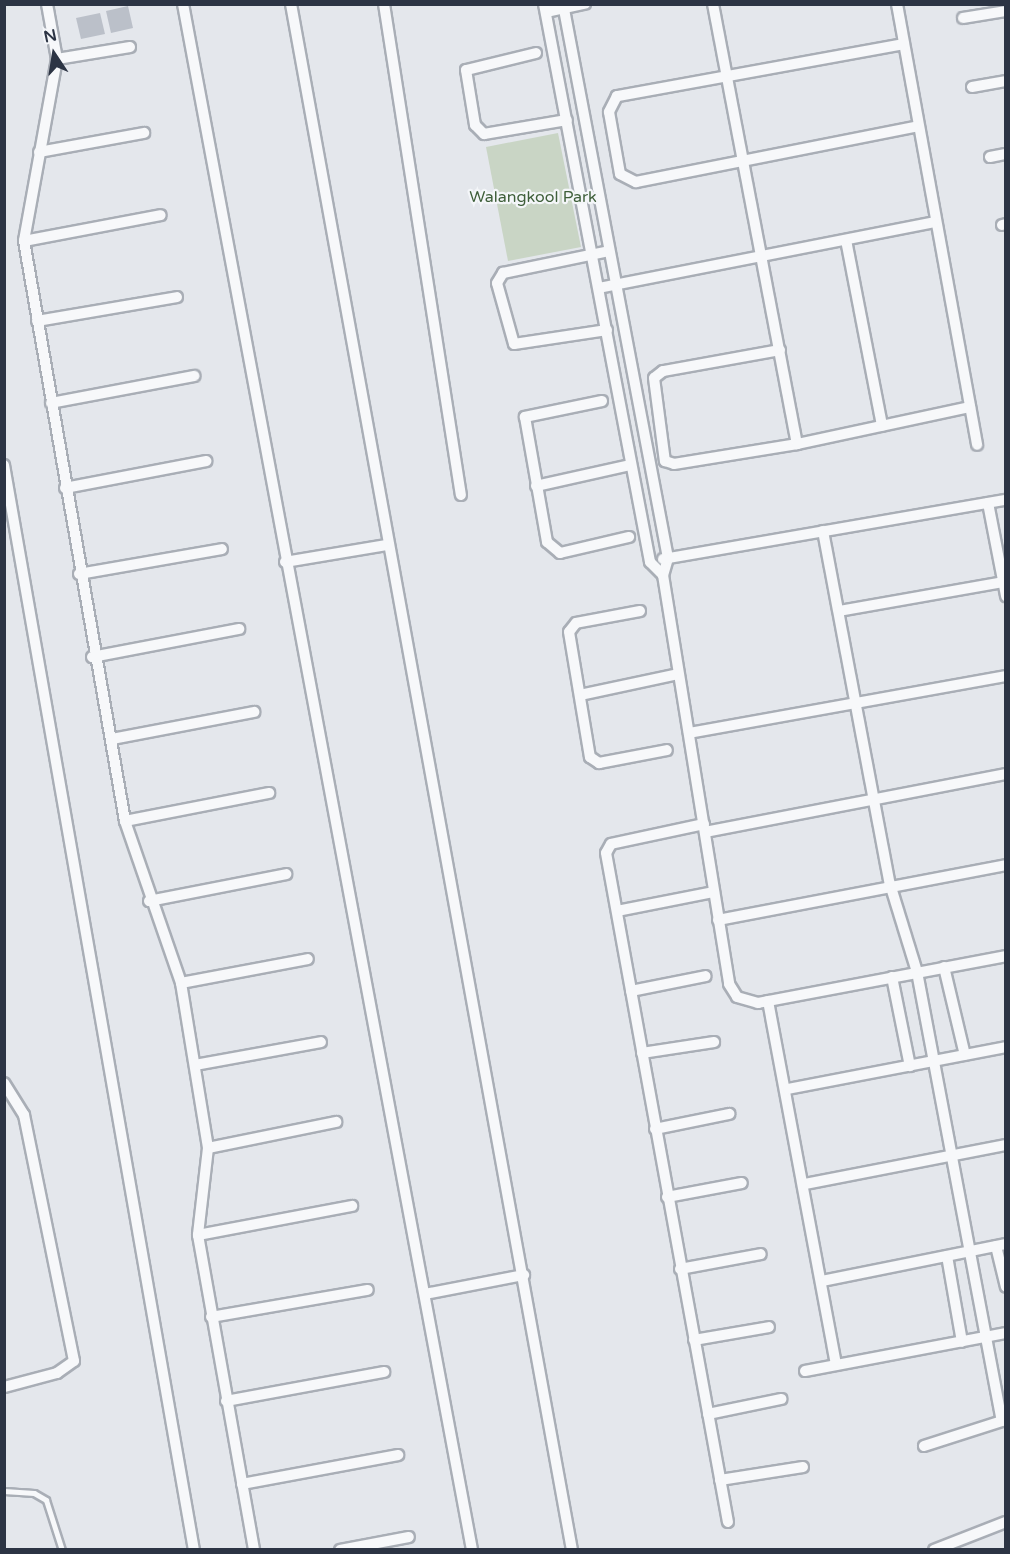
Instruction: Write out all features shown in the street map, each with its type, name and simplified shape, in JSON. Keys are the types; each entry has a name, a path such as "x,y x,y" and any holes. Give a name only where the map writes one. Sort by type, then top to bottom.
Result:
{"street":[{"path":"47,4 57,59 24,241 92,657 112,739 124,821 149,901 181,983 208,1148 198,1235 254,1550"},
{"path":"183,4 285,562 472,1550"},
{"path":"291,4 387,545 524,1275 572,1550"},
{"path":"384,4 461,495"},
{"path":"585,4 545,8 650,562 663,575"},
{"path":"713,4 797,444"},
{"path":"897,4 977,445"},
{"path":"564,7 668,558 663,575 729,984 737,996 768,1001 1005,956"},
{"path":"963,18 1005,11"},
{"path":"904,44 617,96 609,112 612,133 626,181 920,126"},
{"path":"57,59 130,47"},
{"path":"536,53 466,70 475,125 484,134 567,120"},
{"path":"972,87 1005,81"},
{"path":"39,152 144,133"},
{"path":"990,157 1005,154"},
{"path":"24,241 161,215"},
{"path":"599,288 936,222"},
{"path":"846,240 882,426"},
{"path":"607,330 514,344 497,283 502,273 609,251"},
{"path":"37,321 177,297"},
{"path":"780,350 663,371 651,386 653,403 669,464 797,444 970,407"},
{"path":"51,403 194,376"},
{"path":"602,401 525,417 536,486 554,552 629,537"},
{"path":"65,488 206,461"},
{"path":"4,465 194,1550"},
{"path":"536,486 630,465"},
{"path":"650,562 1005,500"},
{"path":"988,503 1005,596"},
{"path":"824,531 891,884 917,972 1001,1423 924,1446"},
{"path":"285,562 387,545"},
{"path":"79,574 222,549"},
{"path":"839,611 1003,582"},
{"path":"640,610 571,626 579,695 594,762 667,750"},
{"path":"92,657 239,629"},
{"path":"579,695 678,674"},
{"path":"689,734 856,701 1005,676"},
{"path":"112,739 254,712"},
{"path":"728,1522 667,1197 607,848 704,828 1005,774"},
{"path":"124,821 269,793"},
{"path":"718,920 891,884 1005,865"},
{"path":"149,901 286,874"},
{"path":"617,911 714,892"},
{"path":"181,983 308,959"},
{"path":"944,967 965,1055"},
{"path":"631,991 706,976"},
{"path":"892,977 910,1065"},
{"path":"768,1001 788,1089 836,1365"},
{"path":"195,1065 321,1042"},
{"path":"642,1053 714,1042"},
{"path":"788,1089 1005,1047"},
{"path":"4,1083 24,1115 74,1360 57,1373 4,1387"},
{"path":"655,1129 729,1114"},
{"path":"208,1148 336,1122"},
{"path":"805,1184 1005,1145"},
{"path":"667,1197 742,1183"},
{"path":"198,1235 352,1206"},
{"path":"822,1281 1001,1245 1005,1287"},
{"path":"680,1269 761,1254"},
{"path":"947,1256 962,1342"},
{"path":"425,1294 524,1275"},
{"path":"212,1317 368,1290"},
{"path":"694,1340 769,1328"},
{"path":"806,1371 1005,1333"},
{"path":"226,1401 384,1372"},
{"path":"708,1414 781,1399"},
{"path":"242,1484 398,1455"},
{"path":"720,1480 803,1467"},
{"path":"934,1550 1005,1522"},
{"path":"340,1550 409,1537"}],"lane":[{"path":"4,1491 34,1493 46,1500 62,1550"}],"green space":[{"name":"Walangkool Park","path":"558,133 581,247 508,261 486,147"}],"building":[{"path":"128,6 133,28 111,33 106,11"},
{"path":"100,13 105,34 81,39 76,18"}]}
